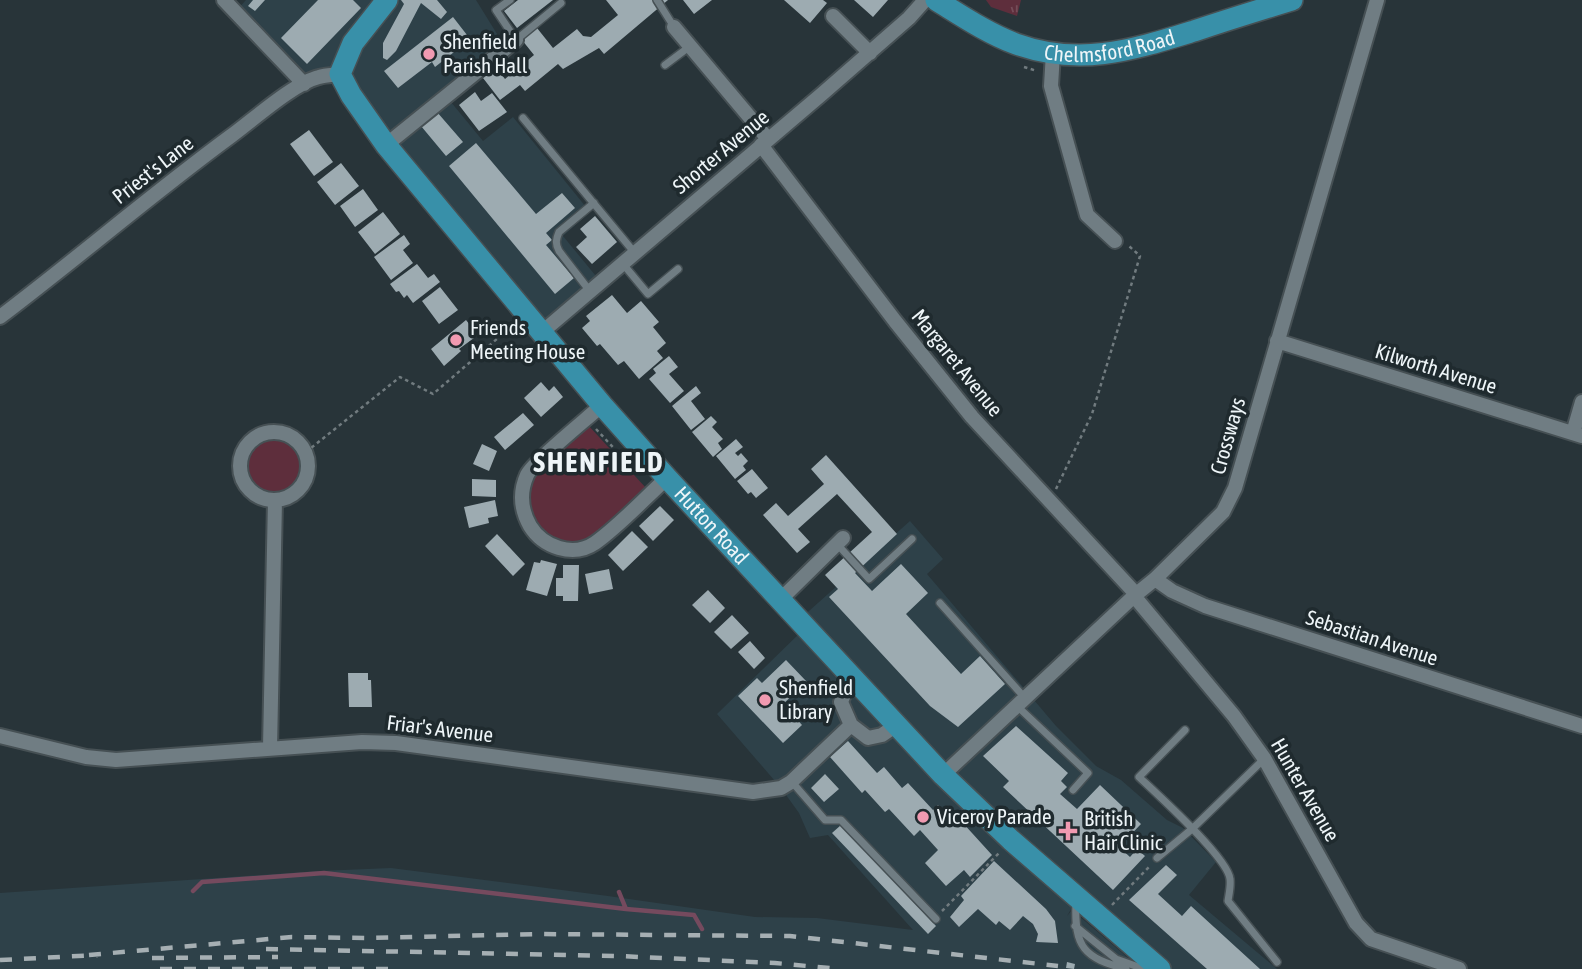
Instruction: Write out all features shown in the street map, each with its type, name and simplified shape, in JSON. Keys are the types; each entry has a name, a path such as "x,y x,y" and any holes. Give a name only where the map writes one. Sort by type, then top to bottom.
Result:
{"main road":[{"path":"341,74 353,43 387,0"},
{"name":"Chelmsford Road","path":"936,0 984,30 1017,44 1053,53 1101,55 1135,49 1292,0"},
{"name":"Hutton Road","path":"341,74 351,95 386,145 541,333 594,412 660,484 781,599 895,726 943,775 1010,840 1160,969"}],"street":[{"path":"224,0 303,84"},
{"name":"Shorter Avenue","path":"541,333 870,52 925,0"},
{"name":"Crossways","path":"943,775 1223,512 1235,488 1377,0"},
{"path":"833,16 870,52"},
{"name":"Margaret Avenue","path":"674,27 764,142 887,311 963,406 1135,595"},
{"path":"386,145 516,40"},
{"path":"1053,53 1051,86 1087,215 1115,241"},
{"name":"Priest's Lane","path":"0,317 69,265 176,176 303,84 318,77 341,74"},
{"name":"Kilworth Avenue","path":"1277,341 1578,435"},
{"path":"1578,435 1582,402"},
{"path":"594,412 528,473 521,495 524,517 537,538 556,548 576,550 594,544 660,484"},
{"path":"268,432 280,432 290,436 306,452 308,471 306,480 293,495 275,500 264,499 254,493 241,475 243,452 249,443 268,432"},
{"path":"270,748 275,500"},
{"path":"781,599 840,541"},
{"name":"Sebastian Avenue","path":"1154,579 1172,591 1205,606 1582,726"},
{"name":"Hunter Avenue","path":"1135,595 1234,716 1264,758 1356,923 1371,939 1459,969"},
{"path":"854,681 841,702 851,725 868,738 882,735 895,726"},
{"name":"Friar's Avenue","path":"0,736 86,757 116,760 362,742 396,743 753,792 781,788 791,782 851,725"}],"lane":[{"path":"510,0 496,10 516,40 561,2"},
{"path":"657,0 674,27"},
{"path":"665,65 690,47"},
{"path":"523,118 634,252"},
{"path":"589,290 559,251 556,238 559,232 594,203"},
{"path":"622,263 648,294 678,269"},
{"path":"840,541 869,579 912,539"},
{"path":"940,603 1021,702 1088,774 1073,790"},
{"path":"1185,730 1139,777 1219,859 1231,877 1228,901 1277,961"},
{"path":"1157,858 1192,829 1264,758"},
{"path":"791,782 825,820 841,820 936,919"},
{"path":"1077,899 1075,925 1082,948 1102,963 1126,969"},
{"path":"1075,925 1116,958 1144,969"}],"path":[{"path":"1047,499 1060,484 1091,414 1140,256 1122,239 1115,241"},
{"path":"306,452 400,377 433,394 525,315"},
{"path":"594,412 660,484"},
{"path":"936,919 1010,840"},
{"path":"1101,918 1157,858"}],"shaded area":[{"path":"246,0 476,0 502,42 441,90 483,141 513,117 590,212 563,236 600,281 541,333 341,74 304,84 236,11"},
{"path":"910,521 943,559 927,574 1056,726 1096,766 1121,780 1167,820 1183,828 1216,862 1189,895 1277,969 1156,969 1077,899 1067,916 1072,910 1141,969 0,969 0,893 319,871 391,868 755,917 817,918 913,930 828,835 810,838 799,813 781,788 717,714 806,627 800,619"}],"green space":[{"path":"986,0 1021,0 1017,16 991,7"},
{"path":"588,425 646,488 589,539 577,544 561,544 540,534 525,503 531,477"},
{"path":"268,438 280,438 290,442 298,450 302,466 298,482 290,490 280,494 268,494 258,490 250,482 246,472 246,460 250,450 258,442"}],"building":[{"path":"253,0 265,0 255,11 248,6"},
{"path":"318,0 353,0 361,8 307,64 281,38"},
{"path":"401,0 437,0 447,12 441,19 421,3 396,51 387,60 383,58 383,43 404,4"},
{"path":"518,0 553,0 517,28 504,11"},
{"path":"606,0 668,0 604,54 599,48 563,69 558,64 525,91 520,85 500,100 483,78 496,67 505,79 534,55 522,40 537,28 553,48 577,29 583,36 591,37 618,15"},
{"path":"683,0 712,0 694,14"},
{"path":"784,0 823,0 827,3 810,23"},
{"path":"854,0 888,0 873,17"},
{"name":"Shenfield Parish Hall","path":"453,17 467,35 459,41 463,45 435,67 432,62 398,88 384,71"},
{"path":"475,92 481,101 492,93 507,112 479,131 459,105"},
{"path":"437,112 463,142 446,156 421,126"},
{"path":"309,130 333,162 314,176 290,144"},
{"path":"476,143 536,214 562,193 575,208 546,233 552,240 546,245 574,278 555,294 449,166"},
{"path":"341,163 359,186 335,205 317,182"},
{"path":"363,189 378,210 355,227 340,206"},
{"path":"383,212 400,234 375,254 358,232"},
{"path":"595,216 617,242 592,264 576,247 587,237 580,229"},
{"path":"404,235 410,244 403,250 413,263 391,280 374,257"},
{"path":"417,264 428,278 434,274 440,282 413,303 407,295 404,298 399,291 396,292 390,284"},
{"path":"440,287 458,310 439,324 422,301"},
{"path":"612,295 627,313 641,301 659,322 653,327 666,343 657,351 663,358 639,379 624,361 618,365 582,328 590,321 586,316"},
{"name":"Friends Meeting House","path":"466,320 478,335 459,349 461,351 444,366 431,349"},
{"path":"669,356 678,367 669,374 684,391 670,403 649,379 656,373 653,369"},
{"path":"541,382 549,391 554,386 563,397 541,417 524,398"},
{"path":"696,386 701,393 691,401 705,419 691,430 672,406"},
{"path":"523,413 534,425 505,450 494,437"},
{"path":"711,416 717,422 712,427 723,439 718,443 722,449 713,457 692,432"},
{"path":"736,439 743,447 735,453 738,456 741,453 748,461 743,466 746,470 735,479 716,456"},
{"path":"482,444 497,451 489,471 473,464"},
{"path":"826,455 897,534 855,573 872,591 901,564 928,593 906,614 961,674 980,656 1005,684 958,727 930,706 829,597 838,589 825,575 872,532 837,494 798,529 810,542 797,553 763,515 776,503 788,516 824,484 811,469"},
{"path":"752,469 768,488 756,498 751,492 748,494 737,481"},
{"path":"472,479 496,480 496,497 472,496"},
{"path":"495,500 498,516 488,518 489,523 469,528 464,507"},
{"path":"660,506 674,520 653,541 639,526"},
{"path":"632,531 648,547 623,571 608,555"},
{"path":"497,534 525,564 513,576 485,546"},
{"path":"541,560 557,564 547,596 526,590 534,562 540,563"},
{"path":"563,565 579,565 578,601 563,601 563,596 556,596 556,578 563,578"},
{"path":"609,569 613,589 589,594 585,574"},
{"path":"708,590 725,608 710,623 692,605"},
{"path":"732,615 749,633 731,649 714,632"},
{"path":"750,641 765,658 754,669 738,652"},
{"name":"Shenfield Library","path":"786,660 807,682 783,704 802,725 783,743 738,696 757,678 762,683"},
{"path":"348,673 368,673 368,680 371,680 372,707 349,707"},
{"path":"1016,726 1068,773 1061,781 1067,787 1060,794 1077,809 1100,785 1141,824 1119,847 1130,857 1137,849 1145,856 1113,890 1003,787 1009,781 983,756"},
{"name":"Viceroy Parade","path":"848,741 877,773 884,767 902,788 908,783 933,810 938,805 958,827 962,822 992,855 970,877 964,870 946,886 925,863 938,850 920,830 914,836 889,809 885,812 865,790 862,793 830,757"},
{"path":"825,774 839,789 824,802 811,788"},
{"path":"841,825 936,926 928,934 832,833"},
{"path":"994,861 1046,909 1055,921 1058,943 1036,942 1038,934 1033,924 1023,916 1010,930 999,921 996,925 978,909 959,927 950,917 964,900 961,896"},
{"path":"1166,865 1177,875 1158,894 1182,916 1191,906 1260,969 1207,969 1129,900"},
{"path":"1067,962 1075,964 1074,969 1066,968"}],"waterway":[{"path":"193,891 202,882 324,873 626,909"},
{"path":"619,892 626,909 694,915 702,929"}],"railway":[{"path":"89,955 292,937 540,934 790,936 1058,966"},
{"path":"266,949 618,956 775,963 839,969"},
{"path":"0,960 98,955"},
{"path":"152,958 278,957"},
{"path":"160,969 389,969"}],"place":[{"name":"Shenfield Parish Hall","path":"429,54"},
{"name":"Friends Meeting House","path":"456,340"},
{"name":"Shenfield Library","path":"765,700"},
{"name":"Viceroy Parade","path":"923,817"},
{"name":"British Hair Clinic","path":"1068,831"}],"district":[{"name":"SHENFIELD","path":"599,462"}]}
